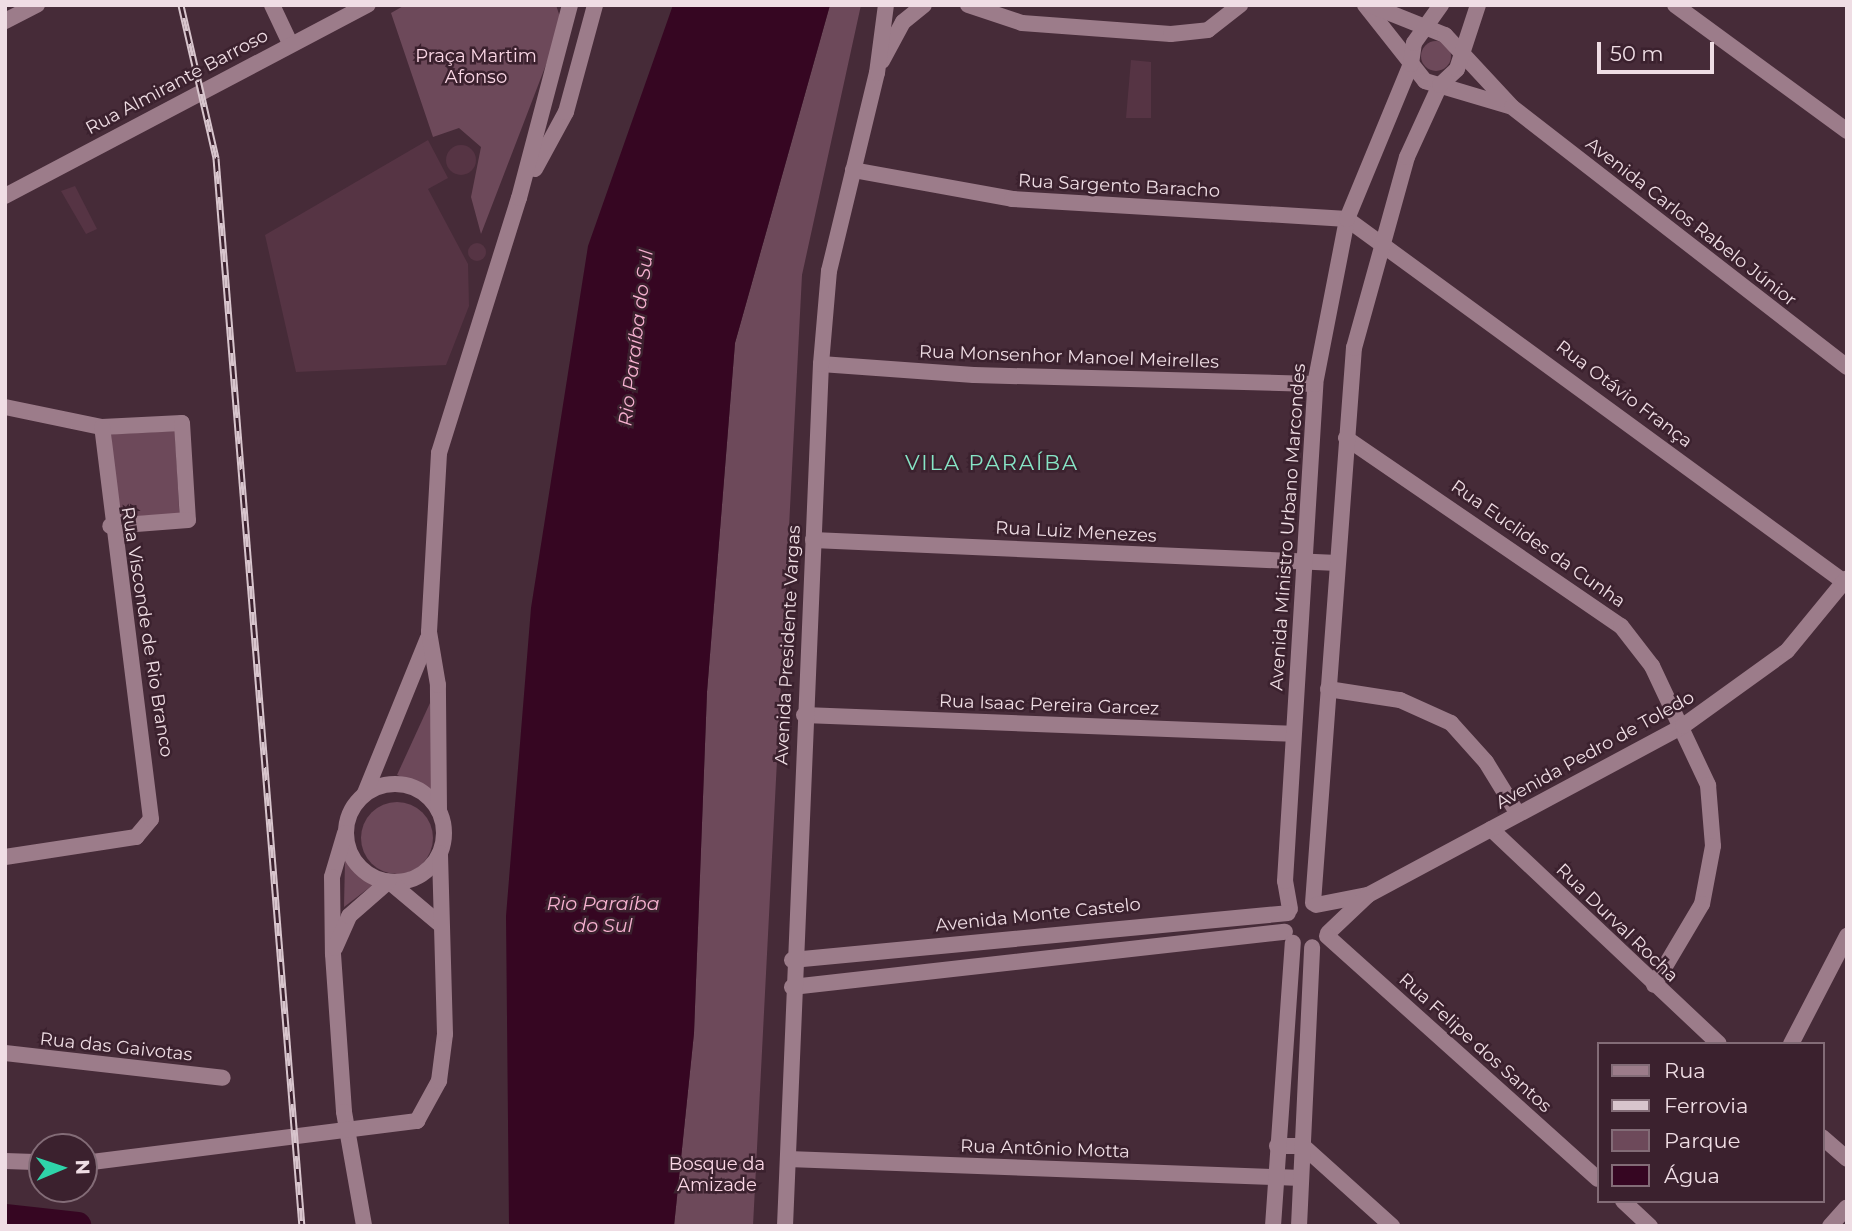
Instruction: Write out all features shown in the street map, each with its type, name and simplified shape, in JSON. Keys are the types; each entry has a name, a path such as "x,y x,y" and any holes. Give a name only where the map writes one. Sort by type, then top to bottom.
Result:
{"street":[{"path":"5,21 37,5"},
{"path":"272,5 290,43"},
{"name":"Rua Almirante Barroso","path":"5,196 290,43 368,5"},
{"path":"98,1162 164,1157 406,1126 427,1110 439,1081 441,925 438,685 429,632 439,453 519,198 570,5"},
{"path":"519,198 566,111 595,5"},
{"name":"Avenida Presidente Vargas","path":"785,1226 792,960 821,364 829,271 877,73 886,5"},
{"name":"Avenida Presidente Vargas","path":"877,73 903,22 924,5"},
{"path":"968,5 1049,27 1171,34 1208,30 1240,5"},
{"name":"Avenida Carlos Rabelo Júnior","path":"1368,5 1426,30 1445,35 1459,55 1512,107 1847,367"},
{"name":"Avenida Carlos Rabelo Júnior","path":"1368,5 1425,80 1512,107"},
{"name":"Avenida Ministro Urbano Marcondes","path":"1289,911 1285,881 1315,384 1347,219 1411,64 1414,43 1426,30 1441,5"},
{"path":"1327,934 1329,920 1315,904 1354,348 1381,238 1406,157 1440,85 1457,69 1459,55 1478,5"},
{"path":"1675,5 1847,131"},
{"name":"Rua Sargento Baracho","path":"853,170 1012,199 1347,219 1381,238"},
{"name":"Rua Otávio França","path":"1381,238 1846,581"},
{"name":"Rua Monsenhor Manoel Meirelles","path":"821,364 974,375 1315,384"},
{"path":"5,407 102,427 182,423 188,520 110,526"},
{"name":"Rua Visconde de Rio Branco","path":"5,857 136,837 151,819 153,799 110,526 102,427"},
{"name":"Rua Euclides da Cunha","path":"1346,438 1621,626 1652,666 1683,726 1708,785 1713,846 1702,904 1654,985"},
{"name":"Rua Luiz Menezes","path":"813,540 1337,563"},
{"name":"Avenida Pedro de Toledo","path":"1368,895 1683,726 1787,651 1846,581"},
{"path":"364,1226 363,1205 344,1112 333,954 332,877 345,833 365,793 429,632"},
{"path":"1328,689 1400,700 1451,723 1486,762 1518,814"},
{"name":"Rua Isaac Pereira Garcez","path":"804,715 1293,734"},
{"path":"365,793 398,783 422,792 439,811"},
{"name":"Rua Durval Rocha","path":"1491,829 1717,1042"},
{"path":"345,833 354,861 389,883 441,925"},
{"path":"333,954 349,916 389,883 420,876 440,853"},
{"path":"1273,1226 1289,911 1368,895"},
{"path":"1299,1226 1312,947 1368,895"},
{"name":"Avenida Monte Castelo","path":"792,960 1289,911"},
{"name":"Rua Felipe dos Santos","path":"1327,934 1596,1178"},
{"path":"1792,1042 1847,936"},
{"path":"792,987 1289,937 1312,947"},
{"name":"Rua das Gaivotas","path":"5,1053 223,1078"},
{"path":"1824,1139 1847,1159"},
{"path":"1277,1146 1303,1146 1392,1226"},
{"name":"Rua Antônio Motta","path":"788,1159 1301,1178"},
{"path":"5,1161 28,1162"},
{"path":"1625,1203 1650,1226"},
{"path":"1830,1226 1847,1207"}],"shaded area":[{"path":"1131,60 1151,62 1151,118 1126,118"},
{"path":"428,140 448,178 428,189 468,264 469,306 446,365 296,372 265,235"},
{"path":"461,145 471,150 476,160 471,170 461,175 451,170 446,160 451,150"},
{"path":"75,186 97,229 86,234 61,191"},
{"path":"477,243 483,246 486,252 483,258 477,261 471,258 468,252 471,246"}],"green space":[{"name":"Praça Martim Afonso","path":"405,5 556,5 562,23 481,234 471,197 481,147 459,128 433,137 391,13"},
{"name":"Bosque da Amizade","path":"830,5 861,5 802,275 753,1226 674,1226 694,1033 707,692 735,343"},
{"path":"1436,41 1442,42 1450,50 1450,62 1442,70 1436,71 1430,70 1422,62 1421,56 1422,50 1430,42"},
{"path":"175,431 179,514 115,517 111,434"},
{"path":"430,703 434,790 397,775"},
{"path":"397,802 417,808 427,818 433,838 427,858 417,868 397,874 377,868 367,858 361,838 367,818 377,808"},
{"path":"345,860 374,884 344,907"}],"water":[{"name":"Rio Paraíba do Sul","path":"673,5 830,5 735,343 707,692 694,1033 674,1226 509,1226 506,916 531,608 588,246"}],"waterway":[{"path":"5,1218 78,1226"}],"railway":[{"path":"181,5 216,158 302,1226"}],"district":[{"name":"VILA PARAÍBA","path":"992,463"}]}
